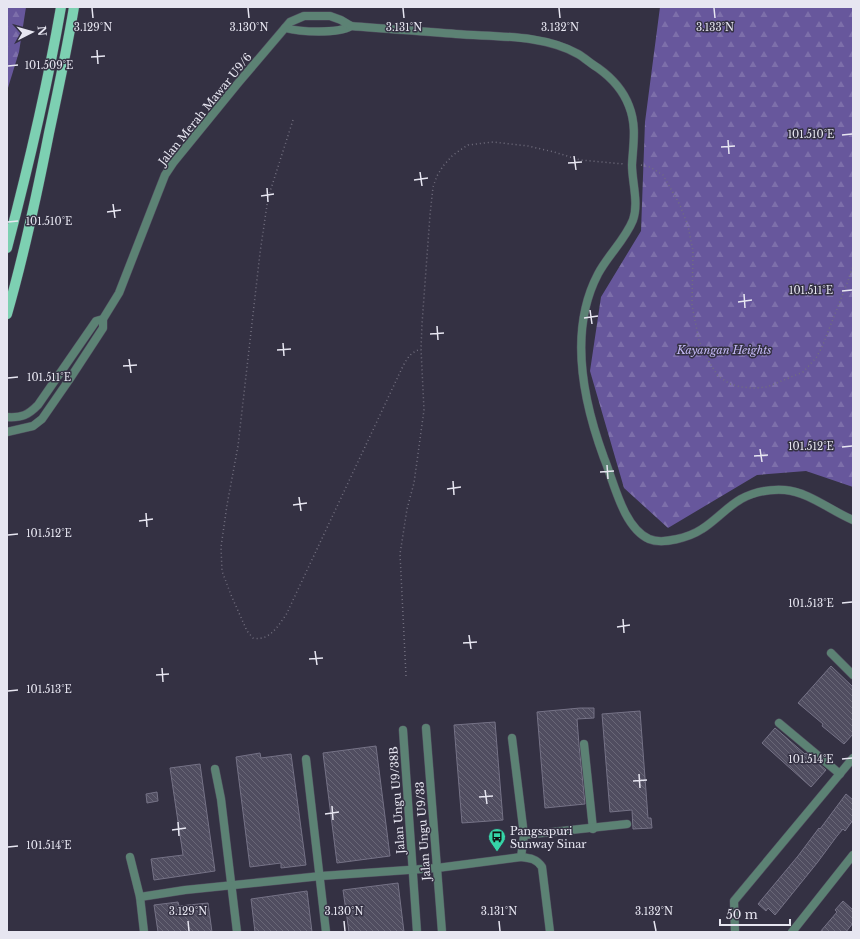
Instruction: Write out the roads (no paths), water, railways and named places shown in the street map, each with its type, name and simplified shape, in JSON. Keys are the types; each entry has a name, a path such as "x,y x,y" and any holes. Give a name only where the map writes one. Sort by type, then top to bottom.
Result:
{"main road":[{"path":"7,248 36,131 53,53 61,7"},
{"path":"7,314 21,265 36,199 66,56 74,7"}],"street":[{"name":"Jalan Merah Mawar U9/6","path":"7,432 33,426 42,420 103,328 103,319 119,293 166,175 173,163 290,22 304,16 330,16 351,26 535,40 565,48 578,54 606,74 622,91 630,107 635,127 632,165 634,216 629,230 598,274 590,293 582,328 581,356 592,422 615,490 630,521 639,532 650,540 663,542 682,538 701,530 742,498 762,491 786,490 806,496 853,520"},
{"name":"Jalan Merah Mawar U9/6","path":"285,28 294,31 337,31 351,26"},
{"name":"Jalan Merah Mawar U9/6","path":"7,417 16,417 29,414 38,405 96,321 103,319"},
{"path":"831,653 853,675"},
{"path":"779,724 840,774"},
{"name":"Jalan Ungu U9/33","path":"426,728 442,932"},
{"name":"Jalan Ungu U9/38B","path":"403,730 417,932"},
{"path":"512,738 524,835 521,857"},
{"path":"584,744 593,829"},
{"path":"306,758 321,876 326,932"},
{"path":"735,932 734,901 853,758"},
{"path":"215,769 221,799 237,932"},
{"path":"524,835 593,829 627,824"},
{"path":"792,932 853,855"},
{"path":"130,857 140,897 144,932"},
{"path":"140,897 231,885 321,876 437,868 521,857 539,862 542,867 550,932"}],"place":[{"name":"Pangsapuri Sunway Sinar","path":"497,852"}],"park label":[{"name":"Kayangan Heights","path":"724,350"}]}
